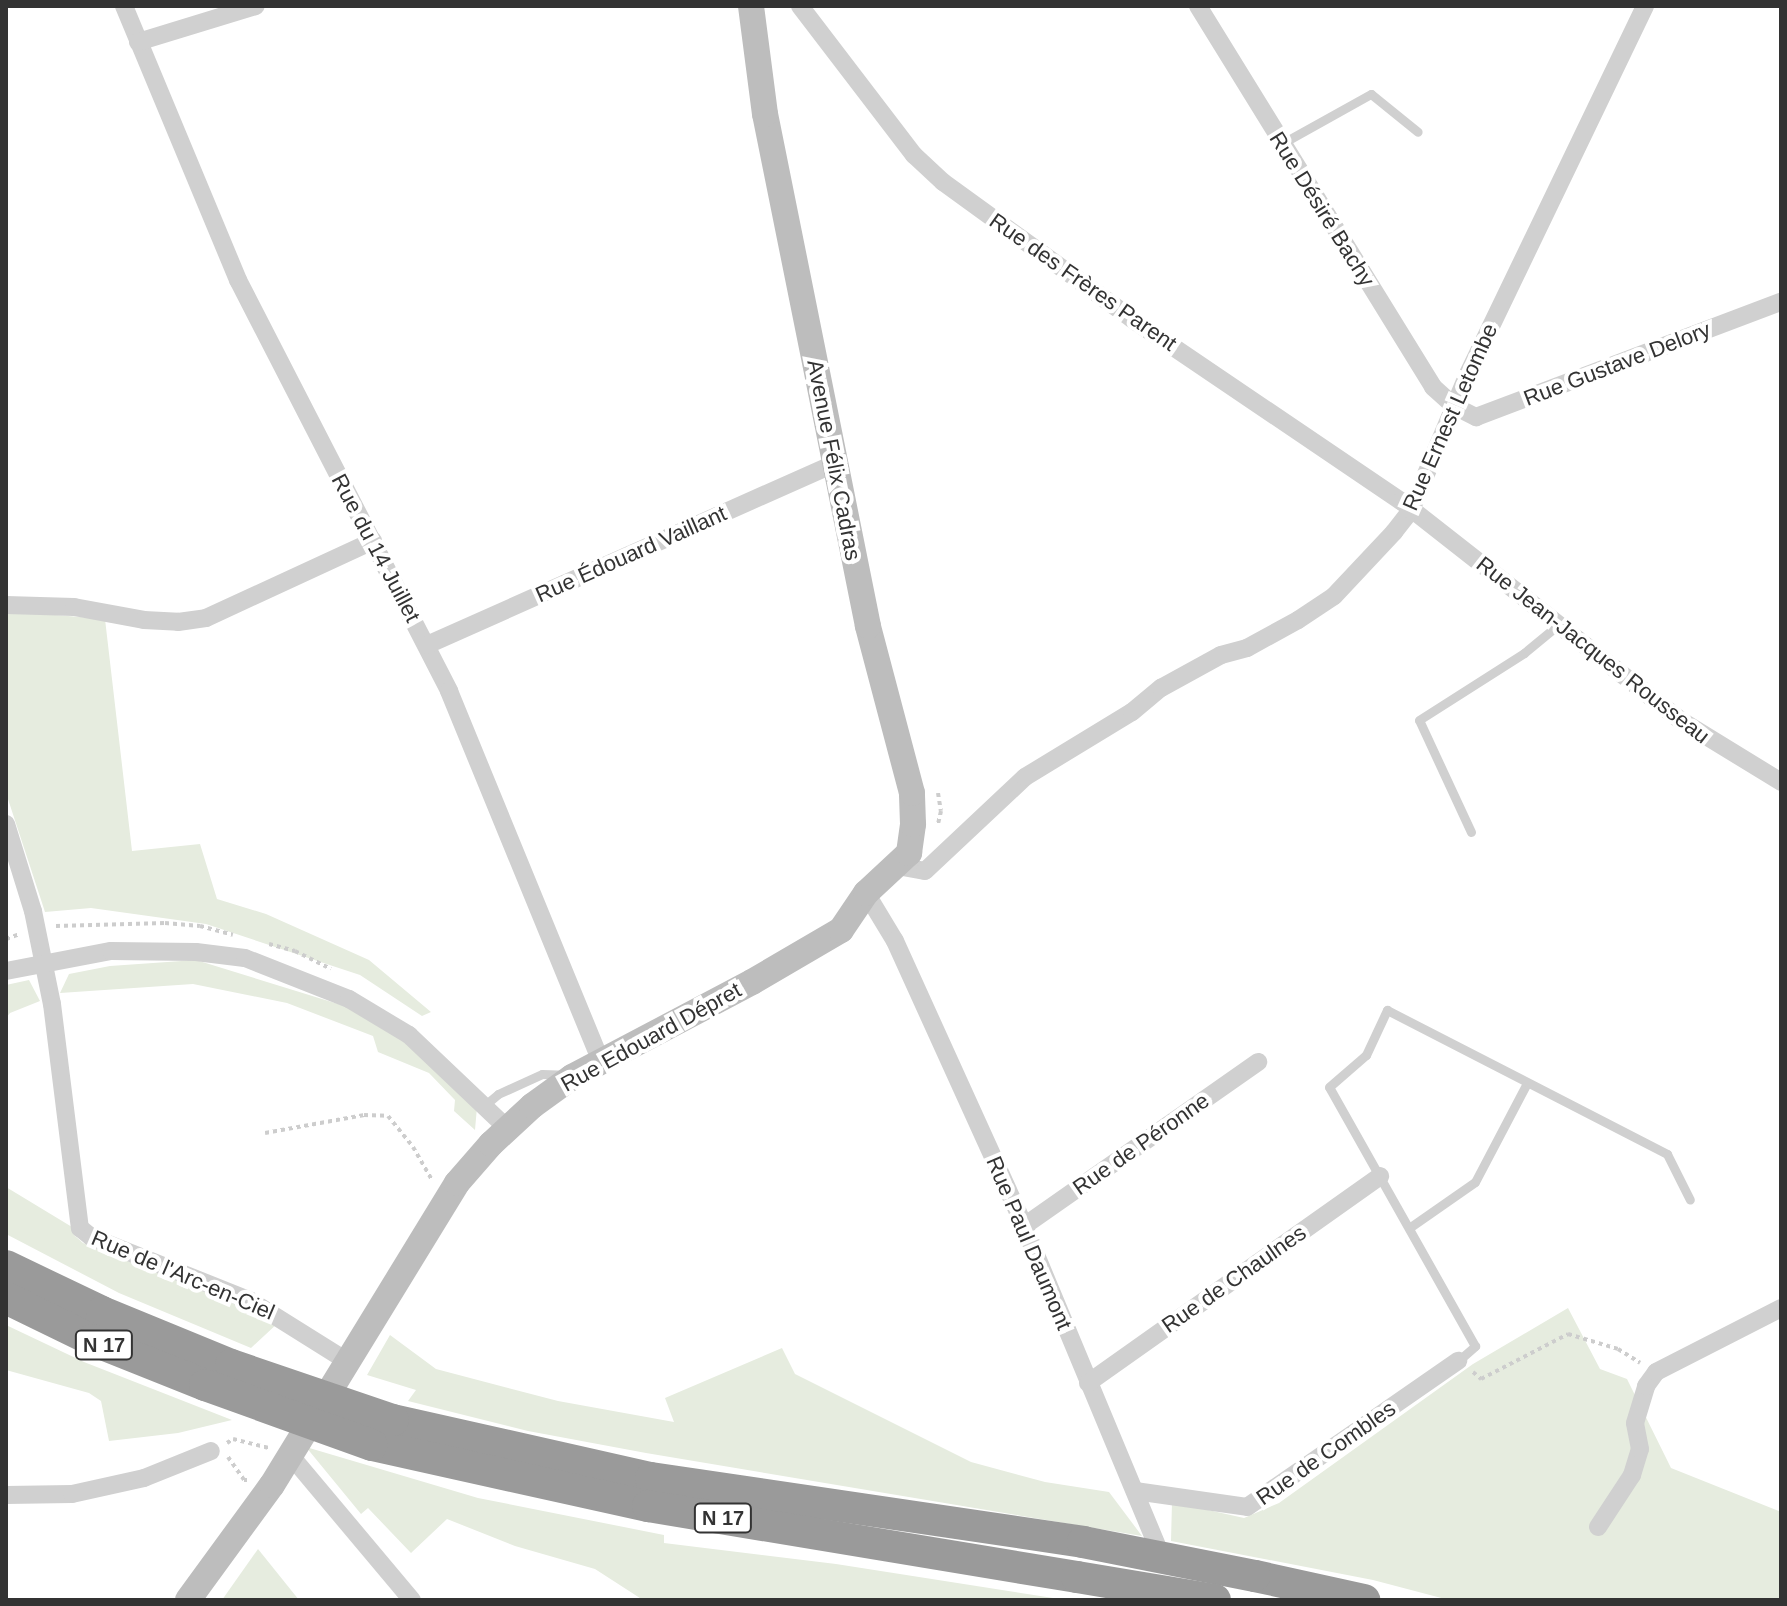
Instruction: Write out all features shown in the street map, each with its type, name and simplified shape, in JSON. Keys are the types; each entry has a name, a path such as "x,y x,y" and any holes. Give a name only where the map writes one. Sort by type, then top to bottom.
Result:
{"highway":[{"name":"N 17","path":"6,1266 102,1312 231,1365 393,1420 651,1478 1083,1542 1364,1600"},
{"name":"N 17","path":"6,1298 92,1340 205,1385 372,1445 648,1506 1215,1600"}],"street":[{"name":"Rue du 14 Juillet","path":"124,6 238,280 427,645 600,1060"},
{"path":"138,42 256,6"},
{"name":"Avenue Félix Cadras","path":"751,6 765,114 868,626 912,793 913,824 909,853 866,893"},
{"name":"Rue des Frères Parent","path":"800,6 914,155 943,182 1132,319 1411,510"},
{"name":"Rue Désiré Bachy","path":"1198,6 1433,387 1454,406"},
{"name":"Rue Ernest Letombe","path":"897,866 925,871 1025,777 1132,712 1161,688 1221,655 1247,648 1334,596 1411,510 1454,406 1645,6"},
{"name":"Rue Gustave Delory","path":"1454,406 1476,417 1781,302"},
{"name":"Rue Édouard Vaillant","path":"427,645 835,463"},
{"name":"Rue Jean-Jacques Rousseau","path":"1411,510 1680,720 1781,782"},
{"path":"6,605 74,607 144,620 178,622 206,618 373,541"},
{"path":"6,824 33,911 43,964"},
{"name":"Rue Edouard Dépret","path":"188,1600 291,1456 350,1363 449,1194 507,1128 572,1077 600,1060 752,982 841,930 866,893"},
{"name":"Rue Paul Daumont","path":"866,893 895,941 1024,1226 1180,1600"},
{"path":"6,971 122,951 196,952 245,958 349,999 409,1035 507,1128"},
{"name":"Rue de l'Arc-en-Ciel","path":"43,964 54,1019 80,1228 91,1237 251,1301 350,1363"},
{"name":"Rue de Péronne","path":"1024,1226 1258,1062"},
{"name":"Rue de Chaulnes","path":"1088,1383 1380,1176"},
{"path":"1598,1527 1632,1475 1640,1449 1635,1423 1646,1386 1656,1372 1781,1308"},
{"name":"Rue de Combles","path":"1135,1491 1247,1507 1458,1361"},
{"path":"6,1495 72,1494 144,1478 211,1451"},
{"path":"291,1456 412,1600"}],"lane":[{"path":"1281,144 1371,94 1418,132"},
{"path":"1471,832 1419,720 1524,653 1559,625"},
{"path":"1458,1361 1475,1346 1329,1087 1366,1055 1387,1010 1667,1154 1690,1200"},
{"path":"485,1105 498,1094 542,1074 572,1077"},
{"path":"1409,1228 1475,1182 1527,1083"}],"path":[{"path":"265,1133 364,1115 388,1116 413,1147 430,1179 449,1194"},
{"path":"1458,1361 1481,1379 1568,1334 1618,1349 1656,1372"},
{"path":"272,1485 257,1478 244,1480 221,1446 233,1439 291,1456"}],"shaded area":[{"path":"6,611 105,619 132,851 200,844 217,899 266,914 369,960 431,1012 422,1016 360,975 206,924 91,908 45,912 6,793"},
{"path":"196,960 348,1007 405,1042 477,1107 475,1130 454,1111 455,1100 429,1073 378,1052 373,1036 287,1003 193,984 60,993 69,974 110,966"},
{"path":"29,980 40,1001 10,1013 6,1018 6,985"},
{"path":"6,1187 72,1227 74,1235 83,1243 279,1322 251,1348 119,1293 6,1234"},
{"path":"1568,1308 1600,1369 1627,1379 1671,1468 1781,1512 1781,1600 1449,1600 1373,1580 1171,1541 1172,1502 1244,1518 1279,1503 1473,1364"},
{"path":"6,1325 84,1362 232,1420 178,1433 109,1441 101,1401 89,1393 6,1370"},
{"path":"390,1335 436,1369 558,1401 674,1422 665,1398 782,1348 795,1374 971,1462 1045,1482 1109,1492 1142,1536 646,1453 528,1431 408,1401 416,1390 367,1375"},
{"path":"306,1447 478,1498 664,1535 664,1543 836,1564 1066,1600 643,1600 595,1569 515,1546 447,1519 411,1553 368,1508 361,1514"},
{"path":"258,1549 299,1600 222,1600"}]}
